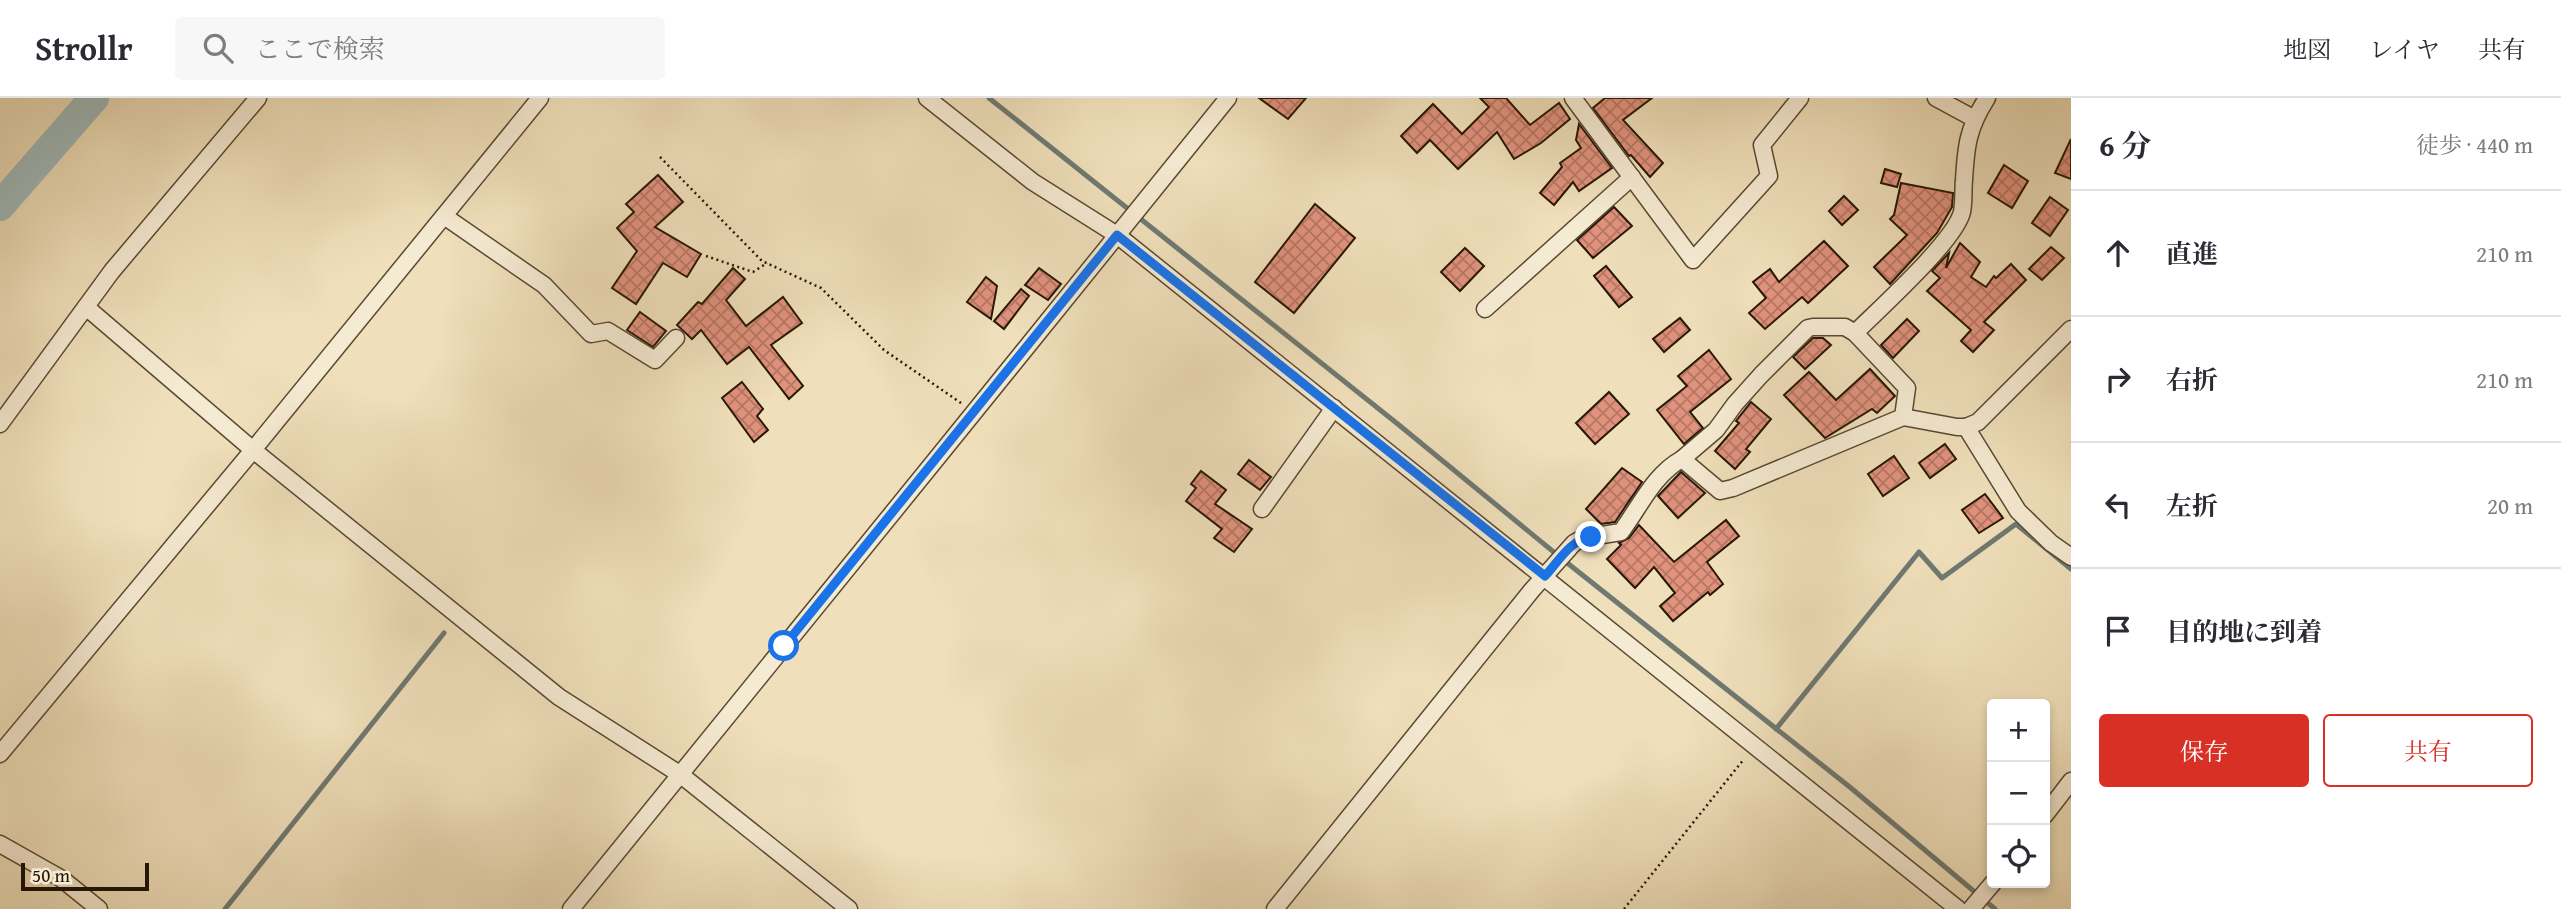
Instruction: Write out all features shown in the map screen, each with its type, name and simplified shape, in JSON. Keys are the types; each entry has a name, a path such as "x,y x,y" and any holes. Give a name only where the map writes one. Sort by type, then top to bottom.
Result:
{"street":[{"path":"0,424 112,271 258,98"},
{"path":"0,754 253,450 540,98"},
{"path":"928,98 1034,182 1121,230 1334,408 1547,573 1755,746 1958,909"},
{"path":"571,909 1228,98"},
{"path":"1573,98 1693,260 1769,176 1762,145 1800,98"},
{"path":"1936,98 1973,118"},
{"path":"1855,333 1918,270 1955,228 1962,212 1967,143 1973,118 1987,98"},
{"path":"1485,309 1632,177"},
{"path":"444,216 544,285 592,334 608,331 655,360 676,338"},
{"path":"86,307 253,450 559,697 681,775 849,909"},
{"path":"1275,909 1574,543 1583,538 1621,532 1655,483 1716,430 1761,374 1808,328 1845,327 1855,333 1906,388 1903,418"},
{"path":"1682,459 1720,491 1903,418 1966,427 1978,422 2071,329"},
{"path":"1262,509 1334,408"},
{"path":"1966,427 2018,511 2051,543 2071,557"},
{"path":"2050,809 2071,782"},
{"path":"0,844 62,879 99,909"},
{"path":"1971,909 1988,888"}],"path":[{"path":"660,157 716,212 749,250 767,263 821,288 884,350 975,412"},
{"path":"706,256 752,272 767,263"},
{"path":"1624,909 1755,746"}],"building":[{"path":"1259,98 1306,98 1288,119"},
{"path":"1480,98 1506,98 1530,125 1559,103 1570,119 1541,143 1514,159 1497,132 1458,169 1430,140 1417,153 1401,136 1433,104 1462,134 1489,107"},
{"path":"1605,98 1652,98 1623,120 1663,163 1650,177 1631,155 1629,156 1593,108"},
{"path":"1579,124 1612,168 1579,191 1573,182 1554,205 1540,193 1562,167 1560,163 1581,148 1576,140"},
{"path":"2071,139 2071,179 2055,173"},
{"path":"2004,165 2028,181 2012,208 1988,193"},
{"path":"1885,169 1901,174 1897,187 1881,183"},
{"path":"658,175 683,202 655,227 701,254 687,277 663,263 636,304 612,288 637,251 617,228 634,212 626,204"},
{"path":"1901,183 1953,193 1952,207 1937,233 1890,284 1874,267 1907,235 1890,219 1894,215"},
{"path":"1844,196 1858,210 1842,225 1829,211"},
{"path":"2050,197 2068,210 2050,236 2032,223"},
{"path":"1315,204 1355,238 1294,313 1255,282"},
{"path":"1614,207 1632,226 1593,258 1577,240"},
{"path":"1824,241 1848,266 1808,303 1802,297 1765,329 1749,313 1766,298 1753,282 1770,269 1779,282"},
{"path":"1960,243 1980,262 1971,277 1986,287 1994,276 1996,278 2011,264 2026,280 1984,322 1994,330 1973,352 1961,341 1971,330 1927,291 1940,278 1932,271 1949,253 1946,268"},
{"path":"2051,247 2064,258 2042,280 2029,269"},
{"path":"1465,248 1484,266 1460,291 1441,272"},
{"path":"1606,266 1632,297 1619,307 1594,276"},
{"path":"733,268 745,279 726,300 746,326 783,297 802,323 771,345 803,386 789,399 749,347 727,364 701,330 692,339 677,325 698,302 702,304"},
{"path":"1039,268 1061,284 1048,300 1025,285"},
{"path":"986,277 997,286 991,319 967,302"},
{"path":"1021,289 1029,296 1004,329 994,321"},
{"path":"640,312 666,331 653,347 627,330"},
{"path":"1680,318 1690,330 1664,352 1653,339"},
{"path":"1907,319 1919,331 1893,358 1881,345"},
{"path":"1813,338 1823,338 1831,345 1805,369 1793,357"},
{"path":"1709,350 1731,379 1690,412 1703,428 1684,444 1657,410 1687,386 1678,376"},
{"path":"1870,369 1895,396 1877,413 1872,409 1825,438 1784,395 1809,372 1836,400"},
{"path":"742,382 763,409 757,416 768,430 754,442 722,398"},
{"path":"1609,392 1629,414 1595,444 1576,423"},
{"path":"1751,402 1771,419 1746,449 1750,452 1735,469 1715,451 1739,423 1736,421"},
{"path":"1945,444 1956,459 1930,478 1919,463"},
{"path":"1894,456 1909,478 1883,496 1868,474"},
{"path":"1249,460 1271,477 1260,490 1238,474"},
{"path":"1622,468 1642,482 1615,522 1601,524 1586,509"},
{"path":"1201,471 1226,490 1215,504 1252,529 1234,552 1214,538 1222,529 1186,501 1196,488 1191,484"},
{"path":"1681,472 1705,493 1678,518 1658,496"},
{"path":"1985,494 2003,518 1979,533 1962,510"},
{"path":"1726,520 1739,536 1707,562 1723,584 1710,595 1708,592 1673,621 1660,606 1675,593 1654,567 1635,588 1607,559 1621,545 1619,543 1629,538 1639,525 1674,562"}],"waterway":[{"path":"0,206 94,98"},
{"path":"989,98 1851,788 1995,909"},
{"path":"1776,729 1919,552 1942,578 2016,524 2071,569"},
{"path":"225,909 444,633"}],"route":[{"path":"784,646 1117,235 1545,576 1574,543 1591,537"}]}
